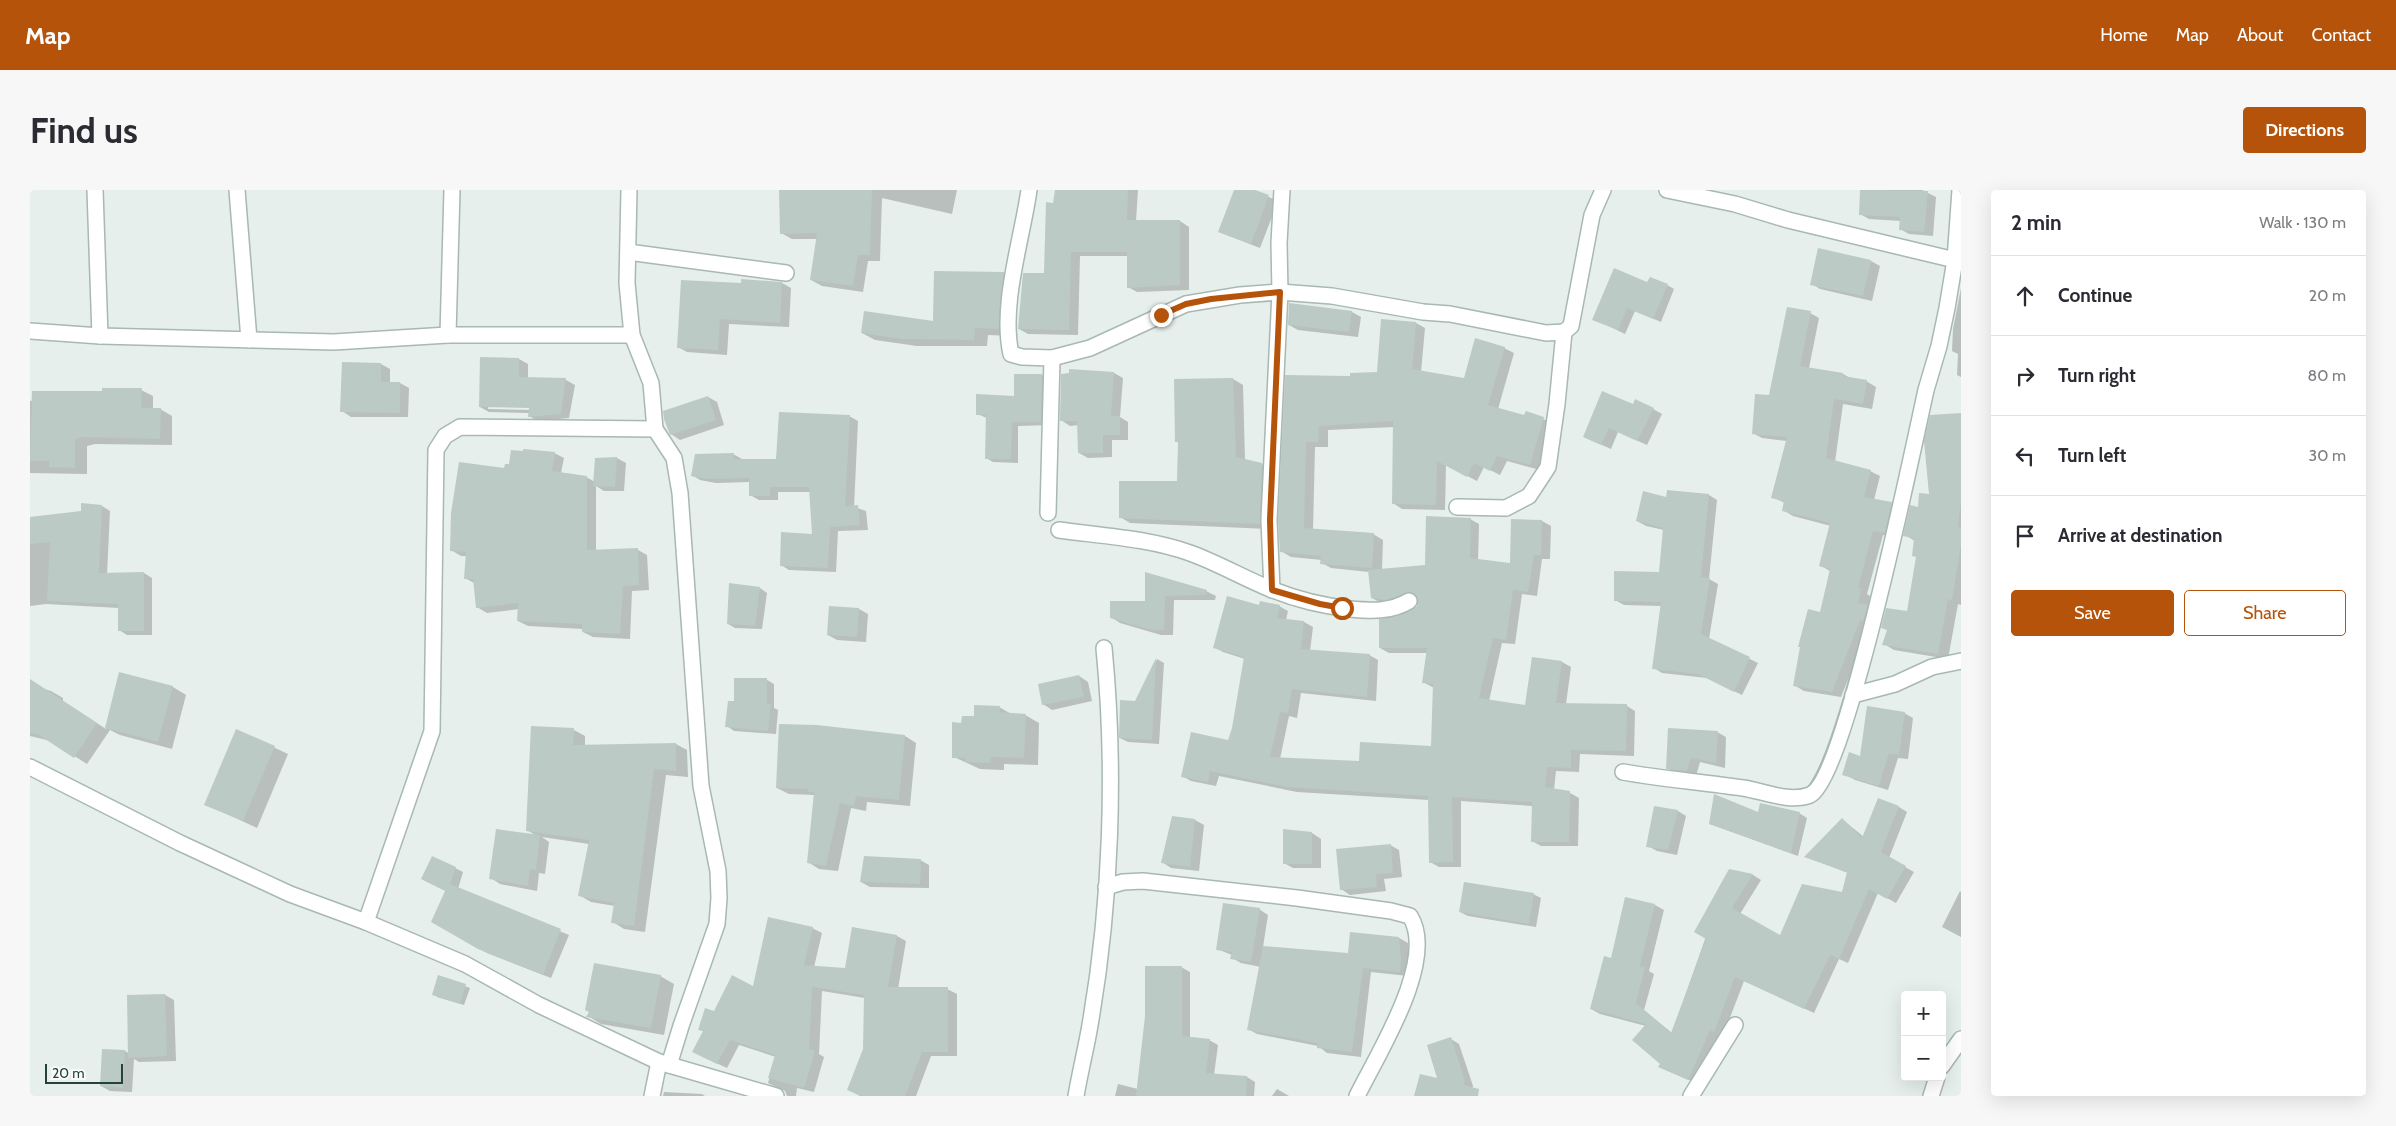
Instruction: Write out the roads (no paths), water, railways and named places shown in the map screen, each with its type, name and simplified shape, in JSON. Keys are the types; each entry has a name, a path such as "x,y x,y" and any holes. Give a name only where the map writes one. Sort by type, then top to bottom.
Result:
{"street":[{"path":"95,190 100,336"},
{"path":"237,190 249,340"},
{"path":"448,336 452,190"},
{"path":"629,190 627,283 632,335 651,383 655,429 674,458 680,493 701,786 718,871 719,898 715,932 681,1026 664,1063 652,1096"},
{"path":"1029,190 1015,260 1007,335 1011,354 1022,357 1052,358 1090,348 1186,304 1211,299 1280,292 1332,296 1423,312 1450,314 1546,333 1564,332 1571,326 1592,214 1603,190"},
{"path":"1272,590 1270,520 1280,292 1279,242 1282,190"},
{"path":"1666,190 1735,204 1788,220 1955,260"},
{"path":"1622,772 1743,788 1780,796 1806,796 1813,794 1819,787 1827,770 1864,660 1926,390 1939,346 1955,260 1960,190"},
{"path":"628,252 786,273"},
{"path":"30,331 100,336 334,342 448,336 632,335"},
{"path":"1457,507 1506,508 1529,496 1548,467 1557,404 1564,332"},
{"path":"1048,513 1052,358"},
{"path":"366,922 432,730 436,450 445,436 460,427 655,429"},
{"path":"1059,530 1161,545 1190,553 1272,590 1320,604 1364,610 1399,607 1409,601"},
{"path":"1076,1096 1090,1024 1106,887 1110,803 1109,691 1104,648"},
{"path":"1853,695 1895,684 1932,667 1961,661"},
{"path":"30,766 180,843 290,894 366,922 465,964 539,1005 664,1063 776,1096"},
{"path":"1106,887 1123,882 1142,881 1297,898 1391,911 1410,916 1415,930 1414,977 1405,1002 1357,1096"},
{"path":"1691,1096 1735,1025"},
{"path":"1946,1060 1961,1039"},
{"path":"1931,1096 1936,1081"}]}
